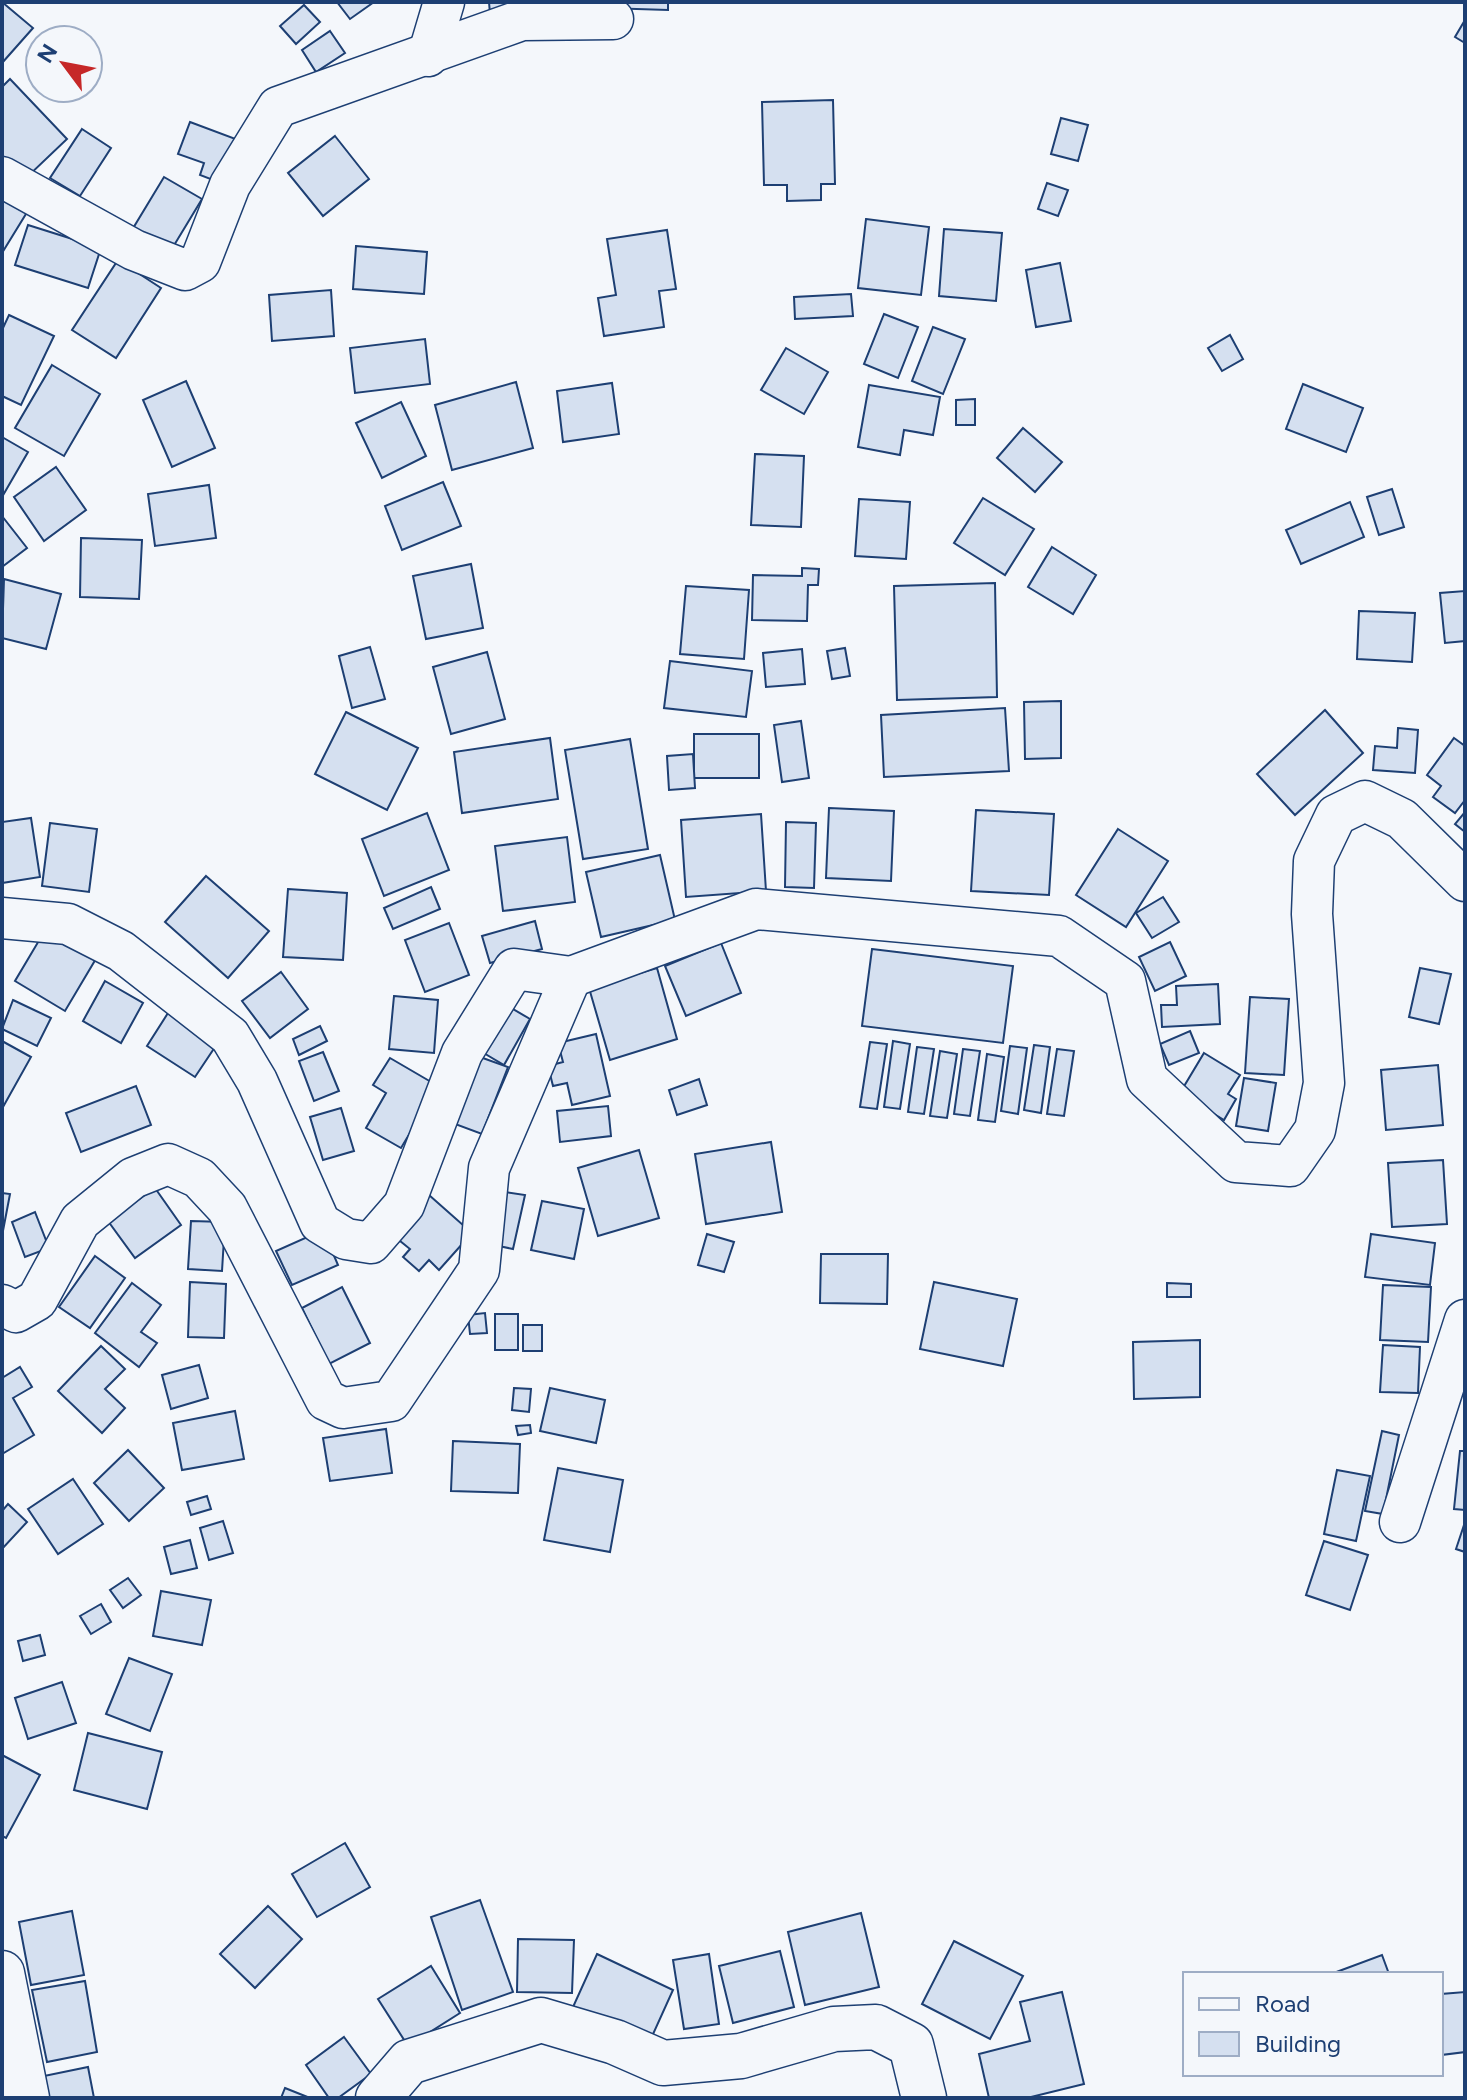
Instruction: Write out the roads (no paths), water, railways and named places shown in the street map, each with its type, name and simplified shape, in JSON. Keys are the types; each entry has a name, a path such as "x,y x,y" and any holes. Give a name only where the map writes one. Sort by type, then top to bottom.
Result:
{"main road":[{"path":"2,1973 27,2098"},
{"path":"378,2098 409,2062 541,2020 615,2042 663,2063 741,2056 834,2029 876,2027 911,2045 924,2098"}],"street":[{"path":"428,56 444,2"},
{"path":"2,177 134,250 185,270 200,262 230,185 278,107 522,20 613,19"},
{"path":"2,918 68,924 121,951 230,1036 257,1081 320,1223 346,1239 371,1243 404,1205 462,1053 514,969 571,977 756,909 1059,936 1125,981 1147,1079 1236,1162 1290,1166 1315,1130 1324,1083 1312,914 1314,861 1336,815 1365,801 1402,819 1465,881"},
{"path":"2,1305 16,1312 37,1300 80,1221 133,1178 168,1164 199,1178 227,1208 326,1400 343,1408 391,1401 479,1270 489,1168 571,977"},
{"path":"1400,1522 1458,1360 1465,1320"}]}
